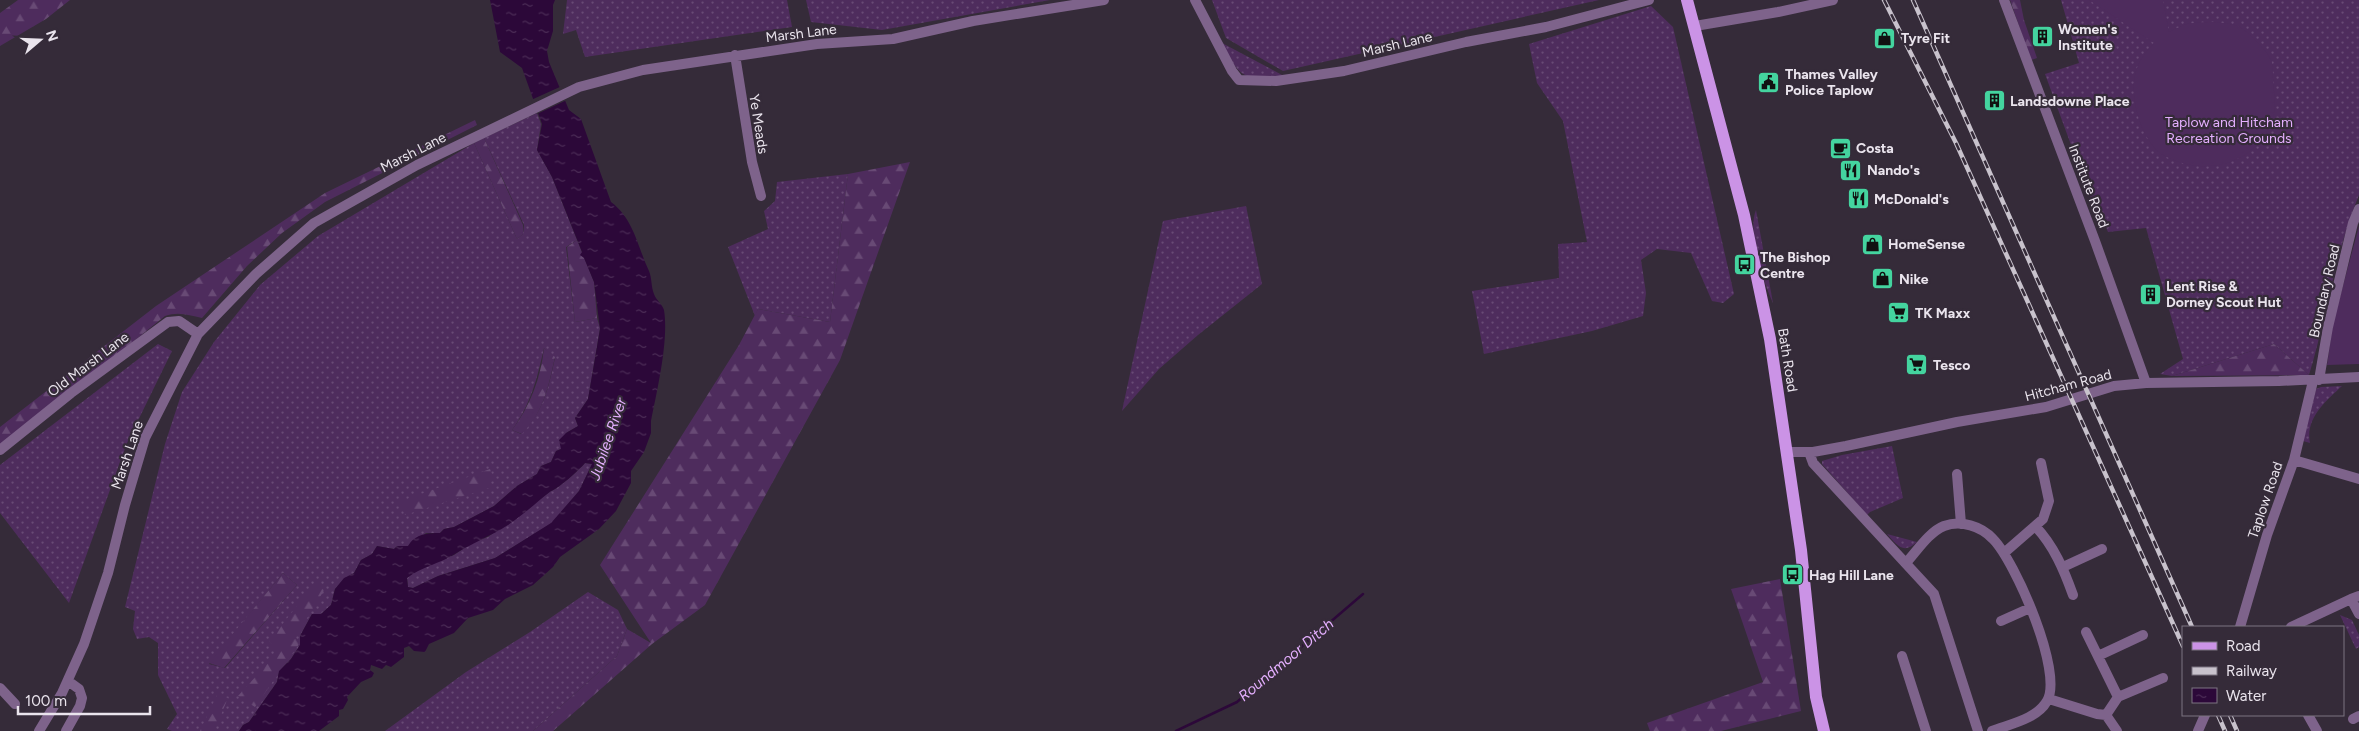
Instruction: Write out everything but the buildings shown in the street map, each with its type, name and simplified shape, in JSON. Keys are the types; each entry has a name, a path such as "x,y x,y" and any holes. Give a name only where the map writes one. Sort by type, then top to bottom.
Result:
{"main road":[{"name":"Bath Road","path":"1687,0 1757,270 1788,452 1809,624 1811,657 1824,731"}],"street":[{"name":"Marsh Lane","path":"39,731 68,681 84,644 108,573 125,505 145,438 198,334 256,274 314,223 373,188 519,114 579,87 642,70 816,44 894,39 982,19 1104,0"},
{"name":"Marsh Lane","path":"1195,0 1232,71 1239,80 1248,81 1276,80 1344,71 1546,27 1649,0"},
{"path":"1695,26 1833,0"},
{"name":"Institute Road","path":"2004,0 2146,382"},
{"name":"Ye Meads","path":"736,56 752,162 761,196"},
{"name":"Boundary Road","path":"2316,380 2353,223 2359,209"},
{"name":"Old Marsh Lane","path":"0,450 71,393 168,322 180,322 198,334"},
{"name":"Hitcham Road","path":"1788,452 1809,452 1957,422 2046,407 2114,386 2146,382 2316,380 2359,377"},
{"name":"Taplow Road","path":"2240,626 2267,535 2294,460 2316,380"},
{"path":"1809,452 1813,463 1934,594 1978,731"},
{"path":"2294,460 2359,479"},
{"path":"2004,553 2043,519 2049,501 2041,463"},
{"path":"1957,474 1961,524"},
{"path":"1906,563 1929,537 1943,526 1961,524 1978,528 1993,538 2012,567 2040,633 2050,671 2051,687 2049,699 2042,709 2029,717 1992,731"},
{"path":"2035,526 2046,538 2063,567 2073,595"},
{"path":"2063,567 2102,549"},
{"path":"2293,626 2355,597 2359,614"},
{"path":"2001,620 2030,608"},
{"path":"2086,632 2118,697"},
{"path":"2098,656 2143,635"},
{"path":"1902,656 1926,731"},
{"path":"2106,715 2118,697 2163,678"},
{"path":"66,731 81,702 79,689 68,681"},
{"path":"0,688 15,704"},
{"path":"2049,699 2106,715"},
{"path":"2106,715 2116,731"},
{"path":"2198,731 2205,716"},
{"path":"2309,716 2317,731"}],"green space":[{"path":"18,0 70,0 46,19 0,46 0,13"},
{"path":"567,0 787,0 792,27 585,57 576,30 563,34"},
{"path":"806,0 1050,0 882,30 811,22"},
{"path":"1212,0 1599,0 1283,71 1226,38"},
{"path":"2010,0 2020,0 2024,20 2037,58 2031,60"},
{"name":"Taplow and Hitcham Recreation Grounds","path":"2061,0 2359,0 2359,195 2337,261 2309,375 2274,344 2172,376 2160,374 2183,359 2146,228 2108,232 2100,213 2096,213 2045,74 2079,63"},
{"path":"2089,0 2163,0 2169,32 2187,24 2199,22 2221,23 2240,27 2265,51 2272,65 2274,113 2271,124 2263,138 2240,158 2211,166 2195,166 2180,162 2156,150 2149,141 2138,116 2134,90 2134,78 2138,65 2154,43"},
{"path":"1651,6 1673,27 1734,294 1723,303 1712,301 1691,253 1657,249 1641,260 1646,293 1643,316 1592,331 1484,354 1472,291 1559,278 1558,244 1587,242 1563,121 1537,83 1529,44"},
{"path":"1222,43 1284,76 1260,78 1245,75 1239,71"},
{"path":"537,113 541,124 537,150 552,177 577,240 566,247 575,322 597,318 600,328 588,399 575,418 578,426 566,433 561,449 556,451 551,462 541,466 537,474 517,486 494,506 454,527 444,529 440,533 426,533 408,546 397,546 394,549 377,546 372,554 361,560 354,573 344,579 335,589 331,605 321,614 312,614 300,636 300,645 291,659 279,671 277,682 249,722 243,725 239,731 172,731 167,729 177,714 158,675 158,643 149,637 137,639 133,629 135,611 125,607 165,444 182,392 214,342 260,285 318,236 474,143 517,239 523,234 524,225 484,138","holes":["544,348 555,358 550,380 540,408 521,434 512,430 529,401","283,573 297,585 225,668 209,664"]},
{"path":"475,120 477,125 325,202 282,233 247,266 202,318 179,314 165,316 0,449 0,427 156,306 325,193"},
{"path":"484,138 523,225 523,234 517,239 474,143"},
{"path":"910,162 840,360 705,605 652,644 553,731 533,731 617,656 627,629 651,643 600,565 739,345 758,309 830,322 848,174"},
{"path":"848,174 830,322 758,309 755,316 728,247 768,229 764,211 775,201 777,182"},
{"path":"1246,206 1262,284 1159,369 1122,411 1163,221"},
{"path":"1756,210 1773,303 1757,256 1753,230"},
{"path":"2359,226 2359,364 2327,365 2333,323"},
{"path":"577,240 594,282 597,318 575,322 567,247"},
{"path":"158,344 172,351 127,443 69,603 0,513 0,465"},
{"path":"2274,344 2309,375 2172,376"},
{"path":"544,348 555,357 550,379 540,408 522,434 512,430 524,412 534,391"},
{"path":"2342,386 2324,404 2314,418 2309,434 2310,443 2303,441 2316,389"},
{"path":"1892,446 1903,498 1867,515 1822,464 1822,461 1842,455"},
{"path":"585,463 592,464 579,491 552,523 495,558 438,576 413,588 408,587 407,578 417,570 454,555 472,543 488,537 554,490"},
{"path":"490,469 494,480 490,482 492,487 405,515 399,502"},
{"path":"1887,534 1917,542 1908,548 1900,547"},
{"path":"283,573 297,585 224,668 209,663"},
{"path":"1780,579 1801,711 1721,731 1650,731 1647,723 1763,682 1731,589"},
{"path":"317,581 326,587 295,638 299,644 255,707 238,696 278,652 269,641"},
{"path":"588,592 618,610 627,629 617,656 533,731 385,731 466,672 530,632"},
{"path":"2340,615 2352,620 2359,635 2359,647 2356,649"},
{"path":"217,695 228,698 214,731 200,731"}],"water":[{"name":"Jubilee River","path":"490,0 555,0 553,5 553,31 547,51 549,62 569,110 581,119 611,202 619,209 630,225 650,274 654,294 664,310 665,336 662,366 651,421 651,433 644,452 631,471 631,483 616,511 599,529 560,557 553,567 533,585 505,599 493,610 468,618 454,633 429,644 425,652 414,651 409,646 404,648 404,657 391,667 386,665 382,669 371,665 370,670 374,673 372,677 361,682 347,697 348,700 343,709 339,710 339,716 319,731 239,731 243,725 249,722 277,682 279,671 291,659 300,645 300,636 312,614 321,614 331,605 335,589 344,578 354,573 361,560 372,554 377,546 394,549 397,546 408,546 418,537 426,534 440,533 444,529 454,527 494,506 517,486 537,474 541,466 551,462 556,451 561,449 559,440 578,426 575,418 588,399 600,329 594,282 584,258 580,255 582,252 552,177 537,150 542,124 522,68 500,52","holes":["585,463 592,464 579,491 551,523 495,558 438,576 413,588 408,587 407,578 412,574 495,533 525,513"]}],"pier":[{"path":"562,86 567,100 537,114 531,100"}],"waterway":[{"name":"Roundmoor Ditch","path":"1176,731 1237,702 1363,594"}],"railway":[{"path":"1884,0 1956,143 2182,644"},
{"path":"1913,0 2192,626"},
{"path":"2218,716 2225,731"},
{"path":"2230,716 2237,731"}],"place":[{"name":"Women's Institute","path":"2042,37"},
{"name":"Tyre Fit","path":"1885,38"},
{"name":"Thames Valley Police Taplow","path":"1769,82"},
{"name":"Landsdowne Place","path":"1994,101"},
{"name":"Costa","path":"1840,148"},
{"name":"Nando's","path":"1851,170"},
{"name":"McDonald's","path":"1858,199"},
{"name":"HomeSense","path":"1872,244"},
{"name":"The Bishop Centre","path":"1744,265"},
{"name":"Nike","path":"1883,279"},
{"name":"Lent Rise & Dorney Scout Hut","path":"2150,294"},
{"name":"TK Maxx","path":"1899,313"},
{"name":"Tesco","path":"1917,365"},
{"name":"Hag Hill Lane","path":"1793,575"}]}
